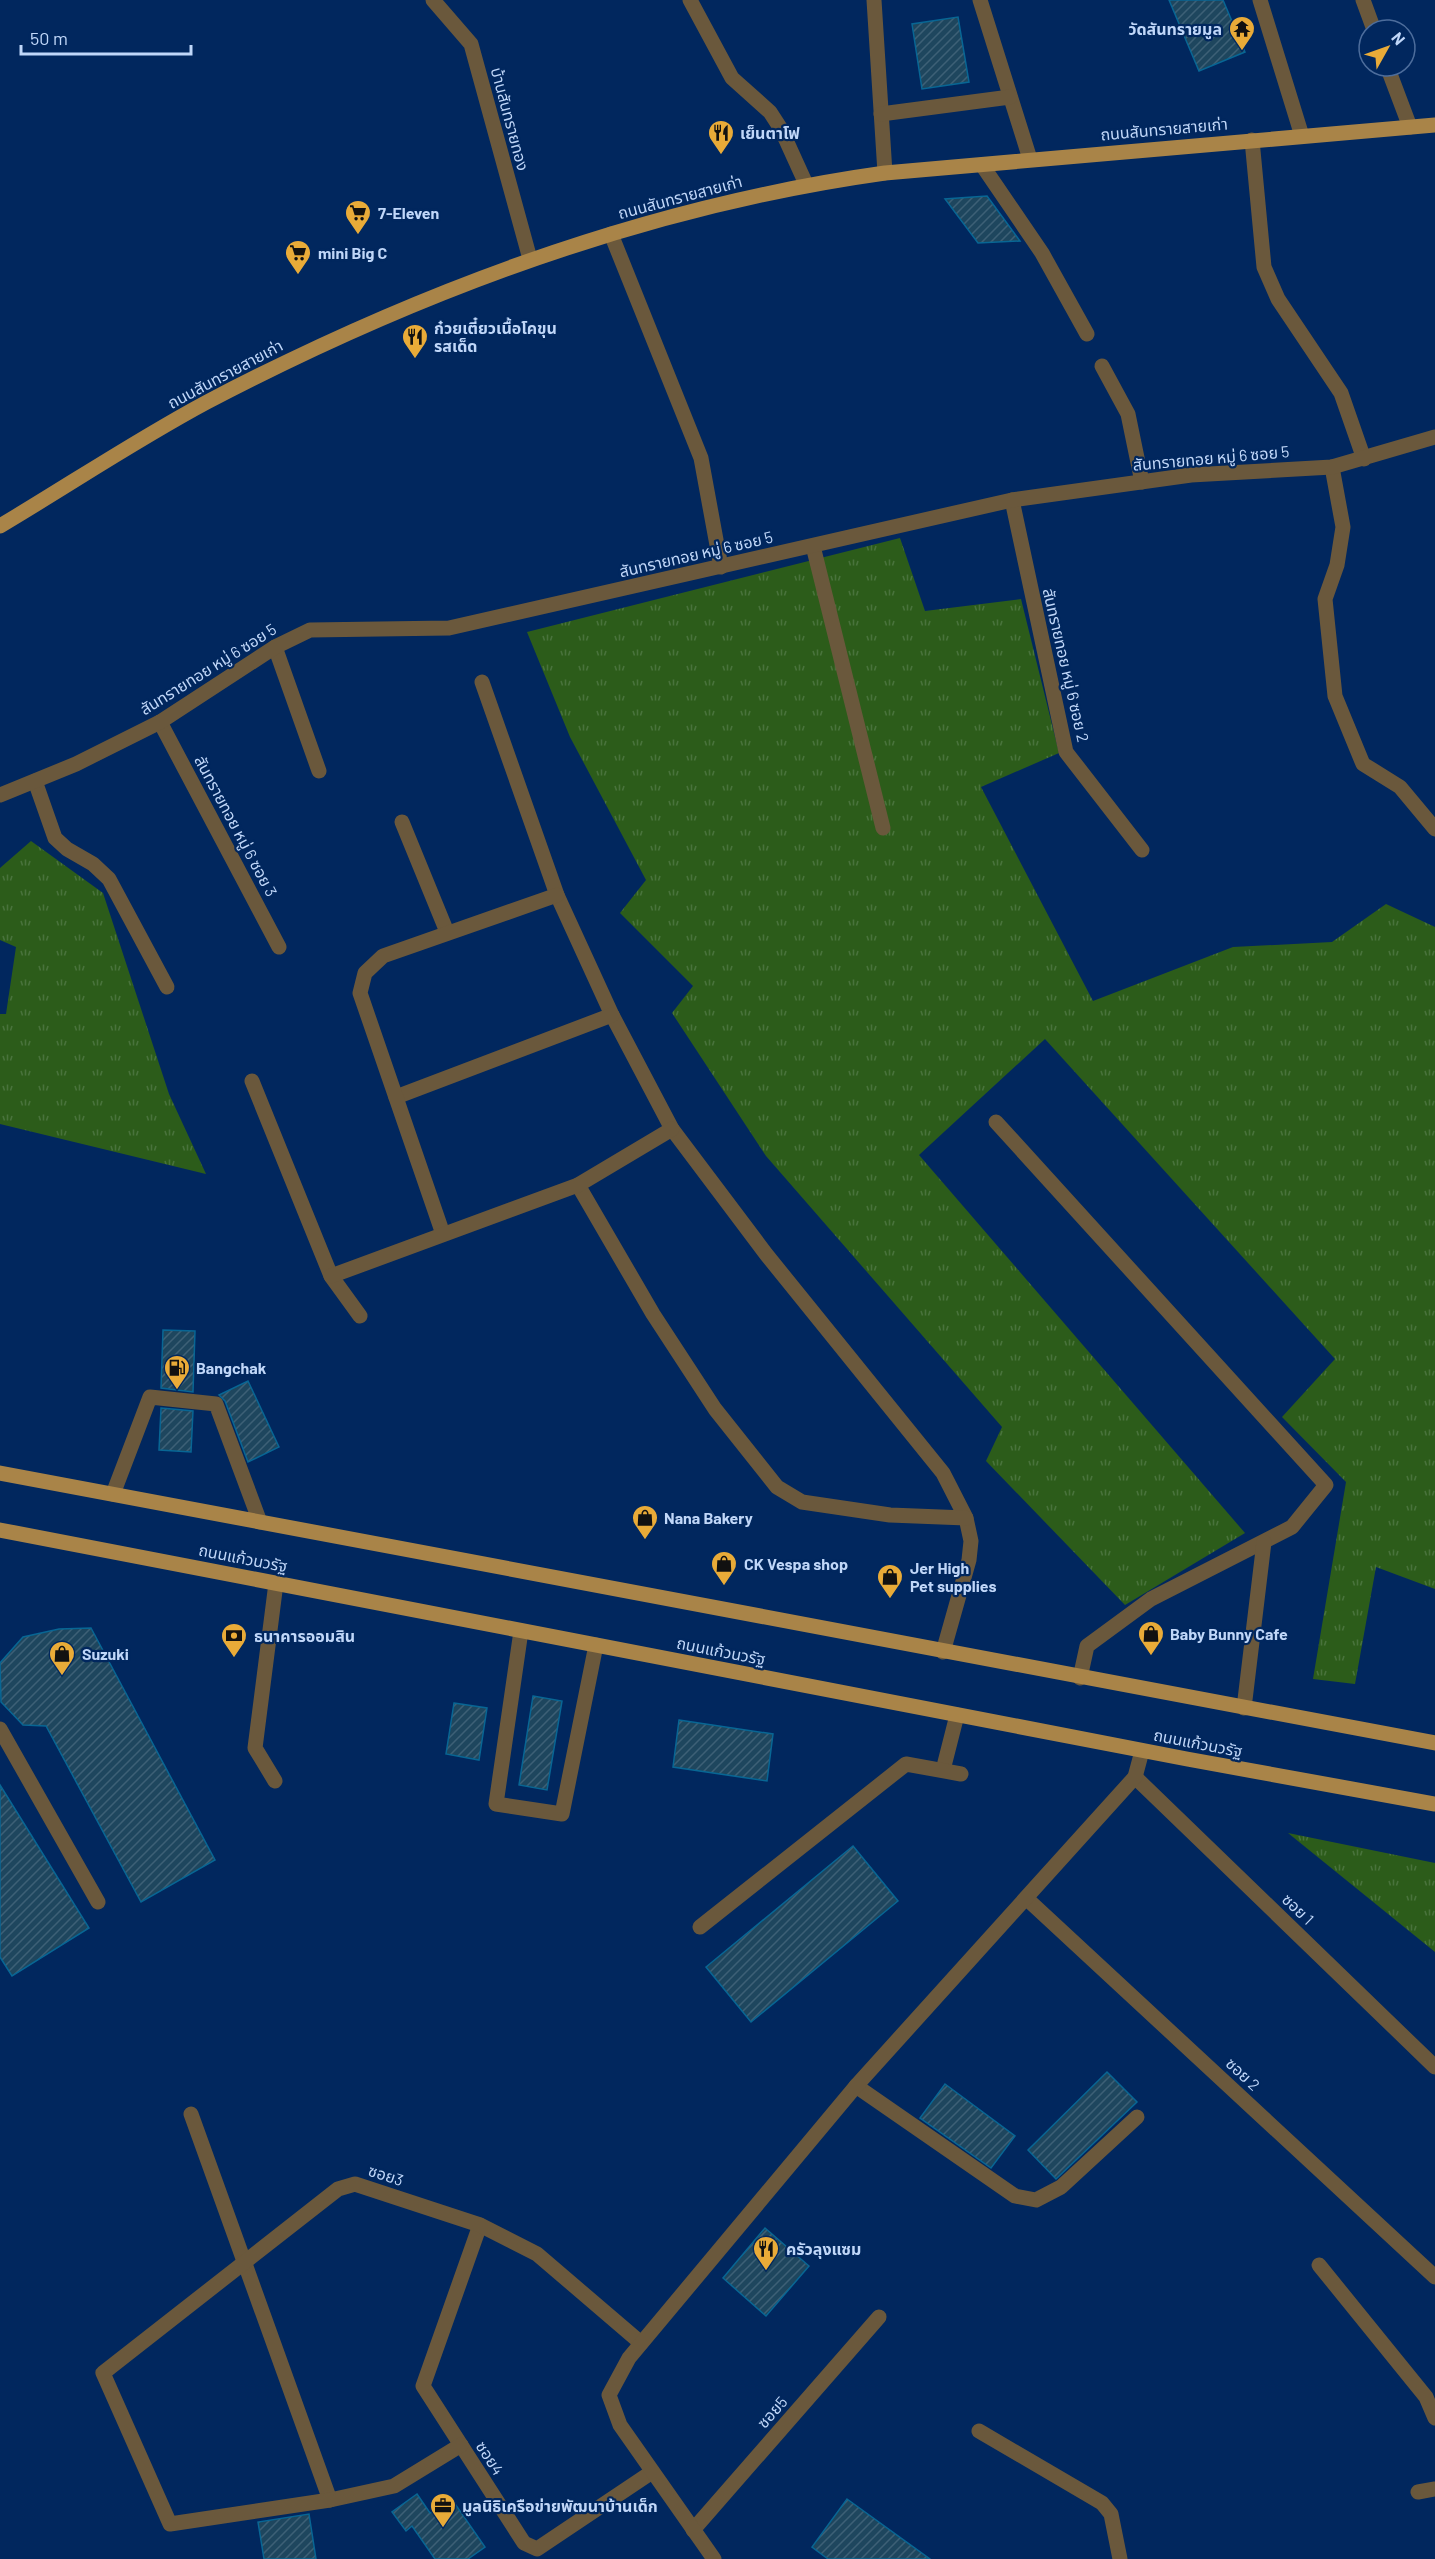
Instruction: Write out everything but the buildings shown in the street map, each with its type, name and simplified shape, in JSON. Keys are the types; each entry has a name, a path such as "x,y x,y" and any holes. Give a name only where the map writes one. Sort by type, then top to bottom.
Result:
{"main road":[{"name":"ถนนสันทรายสายเก่า","path":"0,526 204,404 291,359 530,259 695,209 807,184 885,174 1030,159 1435,125"},
{"path":"0,1473 1435,1743"},
{"name":"ถนนแก้วนวรัฐ","path":"0,1530 1142,1751 1435,1804"}],"street":[{"name":"บ้านสันทรายทอง","path":"433,0 471,44 530,259"},
{"path":"873,0 885,174"},
{"path":"980,0 1030,159"},
{"path":"1260,0 1302,136"},
{"path":"1363,0 1370,18"},
{"path":"695,3 732,78 770,112 781,129 807,184"},
{"path":"1392,78 1410,127"},
{"path":"881,114 1010,97"},
{"path":"1252,140 1264,267 1278,299 1341,393 1364,459"},
{"path":"982,165 1042,253 1087,334"},
{"path":"611,234 701,458 721,567"},
{"path":"1102,366 1128,414 1142,482"},
{"name":"สันทรายทอย หมู่ 6 ซอย 5","path":"0,794 35,781 160,722 275,647 310,630 449,628 1012,500 1191,475 1332,467 1435,437"},
{"path":"1332,467 1343,527 1337,565 1325,599 1335,696 1363,764 1400,787 1435,829"},
{"name":"สันทรายทอย หมู่ 6 ซอย 2","path":"1012,500 1066,752 1142,850"},
{"path":"813,546 883,828"},
{"path":"275,647 319,771"},
{"path":"482,682 557,895 612,1015 672,1129 766,1254 943,1473 966,1518 971,1541 969,1560 943,1652"},
{"name":"สันทรายทอย หมู่ 6 ซอย 3","path":"160,722 279,947"},
{"path":"35,781 55,838 67,849 93,864 110,879 167,987"},
{"path":"402,822 447,932"},
{"path":"443,1234 360,993 365,973 383,956 557,895"},
{"path":"396,1097 612,1015"},
{"path":"252,1081 332,1276 360,1317"},
{"path":"996,1122 1326,1485 1292,1527 1151,1599 1087,1646 1080,1678"},
{"path":"332,1276 578,1185 672,1129"},
{"path":"578,1185 653,1314 715,1409 777,1486 802,1502 890,1515 966,1518"},
{"path":"113,1494 150,1397 216,1404 260,1522"},
{"path":"1244,1708 1264,1542"},
{"path":"275,1781 255,1748 276,1583"},
{"path":"521,1631 496,1804 562,1814 596,1645"},
{"path":"942,1770 957,1715"},
{"path":"0,1729 98,1902"},
{"path":"714,2559 620,2426 609,2395 629,2358 856,2086 1135,1777 1142,1751"},
{"path":"700,1927 906,1764 962,1774"},
{"name":"ซอย 1","path":"1135,1777 1435,2067"},
{"name":"ซอย 2","path":"1026,1898 1435,2277"},
{"path":"856,2086 991,2181 1015,2196 1036,2200 1061,2187 1137,2117"},
{"path":"191,2114 330,2499 394,2486 461,2445 423,2386 480,2225"},
{"name":"ซอย3","path":"330,2499 170,2523 103,2373 338,2189 355,2184 480,2225 537,2254 641,2343"},
{"path":"1318,2265 1426,2397 1435,2418"},
{"name":"ซอย5","path":"693,2530 879,2317"},
{"path":"979,2431 1102,2503 1111,2514 1120,2559"},
{"name":"ซอย4","path":"461,2445 524,2543 537,2549 652,2472"},
{"path":"1418,2492 1435,2489"}],"green space":[{"path":"900,538 925,611 1021,599 1059,753 981,787 1093,1001 1233,947 1332,942 1386,904 1435,927 1435,1589 1376,1567 1355,1684 1313,1679 1346,1482 1282,1417 1335,1359 1045,1039 919,1155 1245,1533 1125,1605 986,1461 1002,1427 766,1156 672,1013 693,986 620,913 646,880 570,737 527,632"},
{"path":"31,841 103,893 169,1094 206,1174 0,1124 0,1014 6,1014 16,947 0,940 0,868"},
{"path":"1288,1833 1435,1863 1435,1952"}],"place":[{"name":"วัดสันทรายมูล","path":"1242,52"},
{"name":"เย็นตาโฟ","path":"721,156"},
{"name":"7-Eleven","path":"358,236"},
{"name":"mini Big C","path":"298,276"},
{"name":"ก๋วยเตี๋ยวเนื้อโคขุน รสเด็ด","path":"415,360"},
{"name":"Bangchak","path":"177,1391"},
{"name":"Nana Bakery","path":"645,1541"},
{"name":"CK Vespa shop","path":"724,1587"},
{"name":"Jer High Pet supplies","path":"890,1600"},
{"name":"Baby Bunny Cafe","path":"1151,1657"},
{"name":"ธนาคารออมสิน","path":"234,1659"},
{"name":"Suzuki","path":"62,1677"},
{"name":"ครัวลุงแซม","path":"766,2272"},
{"name":"มูลนิธิเครือข่ายพัฒนาบ้านเด็ก","path":"443,2529"}]}
